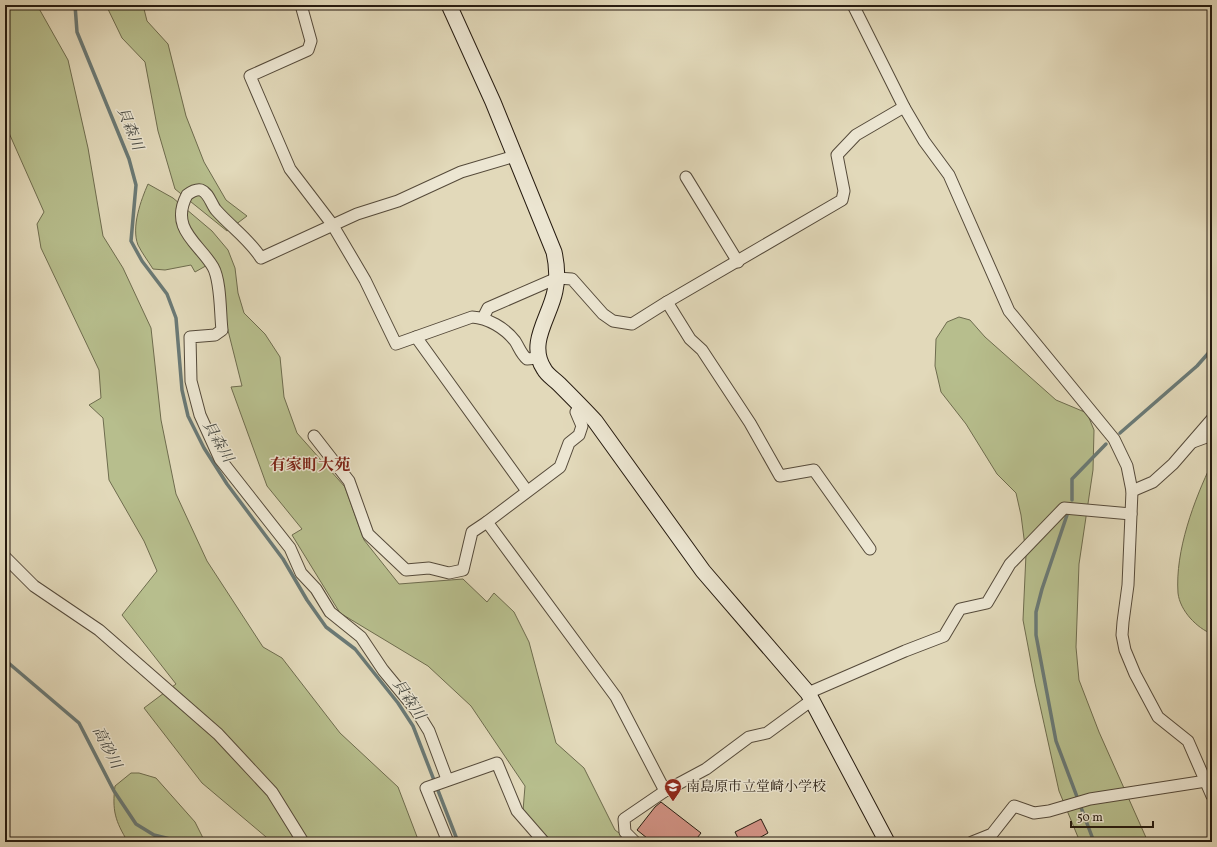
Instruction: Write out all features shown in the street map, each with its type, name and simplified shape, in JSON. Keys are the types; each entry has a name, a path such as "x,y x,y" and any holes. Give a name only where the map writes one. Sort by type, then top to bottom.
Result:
{"street":[{"path":"301,5 311,41 308,50 250,76 290,169 332,224 365,280 396,344 429,331 472,317 483,318 494,323 514,340 522,354 528,359 538,358"},
{"path":"449,5 474,59 554,252 557,278 555,292 538,339 538,358 544,370 581,405 595,421 703,571 810,697 887,842"},
{"path":"853,5 904,107 924,141 949,175 1009,311 1114,439 1127,466 1132,491 1128,585 1122,635 1125,650 1135,674 1158,717 1188,741 1212,796"},
{"path":"483,318 488,308 557,278 572,279 603,314 613,321 632,324 842,200 844,191 837,155 856,135 904,107"},
{"path":"440,782 429,731 416,710 383,670 361,637 330,612 316,589 301,572 290,548 220,459 200,415 191,382 190,337 215,335 222,330 216,278 213,267 193,244 183,223 182,211 187,195 197,190 202,191 208,196 215,210 253,244 261,258 332,224 357,214 398,201 461,172 515,156"},
{"path":"686,177 738,262"},
{"path":"667,302 690,339 702,350 750,423 780,476 814,470 870,549"},
{"path":"416,337 528,491"},
{"path":"314,436 349,481 368,534 406,570 429,568 449,572 463,570 472,532 560,467 569,443 580,435 582,426 576,412 581,405"},
{"path":"1132,491 1153,482 1173,464 1212,419"},
{"path":"1193,442 1212,435"},
{"path":"635,842 625,832 624,819 665,791 706,769 749,737 767,733 810,697 905,651 944,636 960,609 987,603 1010,564 1064,508 1131,514"},
{"path":"487,522 616,697 665,791"},
{"path":"5,557 34,586 99,630 218,734 272,792 303,842"},
{"path":"448,842 426,788 497,763 517,811 544,842"},
{"path":"972,842 992,834 1014,806 1034,813 1049,812 1086,800 1206,781"}],"green space":[{"path":"5,5 37,5 68,60 88,148 103,236 123,268 151,328 161,420 176,494 207,561 263,647 282,658 340,733 398,787 419,842 272,842 202,783 144,708 176,684 122,615 157,571 144,541 109,480 103,418 89,405 101,398 99,370 41,248 37,224 44,212 5,124"},
{"path":"106,5 143,5 147,21 168,44 186,116 204,162 226,200 247,216 227,231 175,189 158,131 145,62 122,38"},
{"path":"148,184 173,198 212,231 228,250 235,268 238,293 244,313 265,334 280,357 284,397 297,433 345,487 364,540 399,584 463,579 487,602 494,593 514,612 529,642 556,743 584,768 615,830 631,842 552,842 523,811 525,786 471,706 428,666 340,613 292,535 302,529 267,486 231,387 242,386 211,263 195,272 191,265 165,270 153,269 138,245 136,238 136,222 142,198"},
{"path":"959,317 970,320 985,337 1056,400 1087,413 1094,430 1093,470 1079,564 1076,647 1079,680 1099,732 1148,842 1080,842 1059,791 1035,683 1023,620 1026,554 1021,515 1016,493 997,474 966,424 941,392 935,366 936,339 947,322"},
{"path":"1212,463 1212,634 1195,623 1182,606 1178,593 1178,577 1187,526"},
{"path":"131,773 139,773 156,778 195,822 205,842 128,842 117,821 114,809 114,794 115,786"}],"building":[{"path":"661,802 701,833 694,842 652,842 637,830 655,807"},
{"path":"761,819 768,833 752,842 740,842 735,832"}],"waterway":[{"name":"貝森川","path":"75,5 77,32 129,159 136,185 131,241 142,261 167,294 176,318 182,390 188,416 204,448 227,484 283,559 307,600 326,627 355,649 398,703 413,726 458,842"},
{"path":"1120,433 1197,366 1212,349"},
{"path":"1072,500 1072,479 1106,444"},
{"path":"1067,515 1042,589 1036,612 1036,635 1056,741 1094,842"},
{"name":"高砂川","path":"5,660 79,723 114,791 136,824 154,835 182,842"}],"place":[{"name":"南島原市立堂崎小学校","path":"673,802"}],"district":[{"name":"有家町大苑","path":"310,466"}]}
